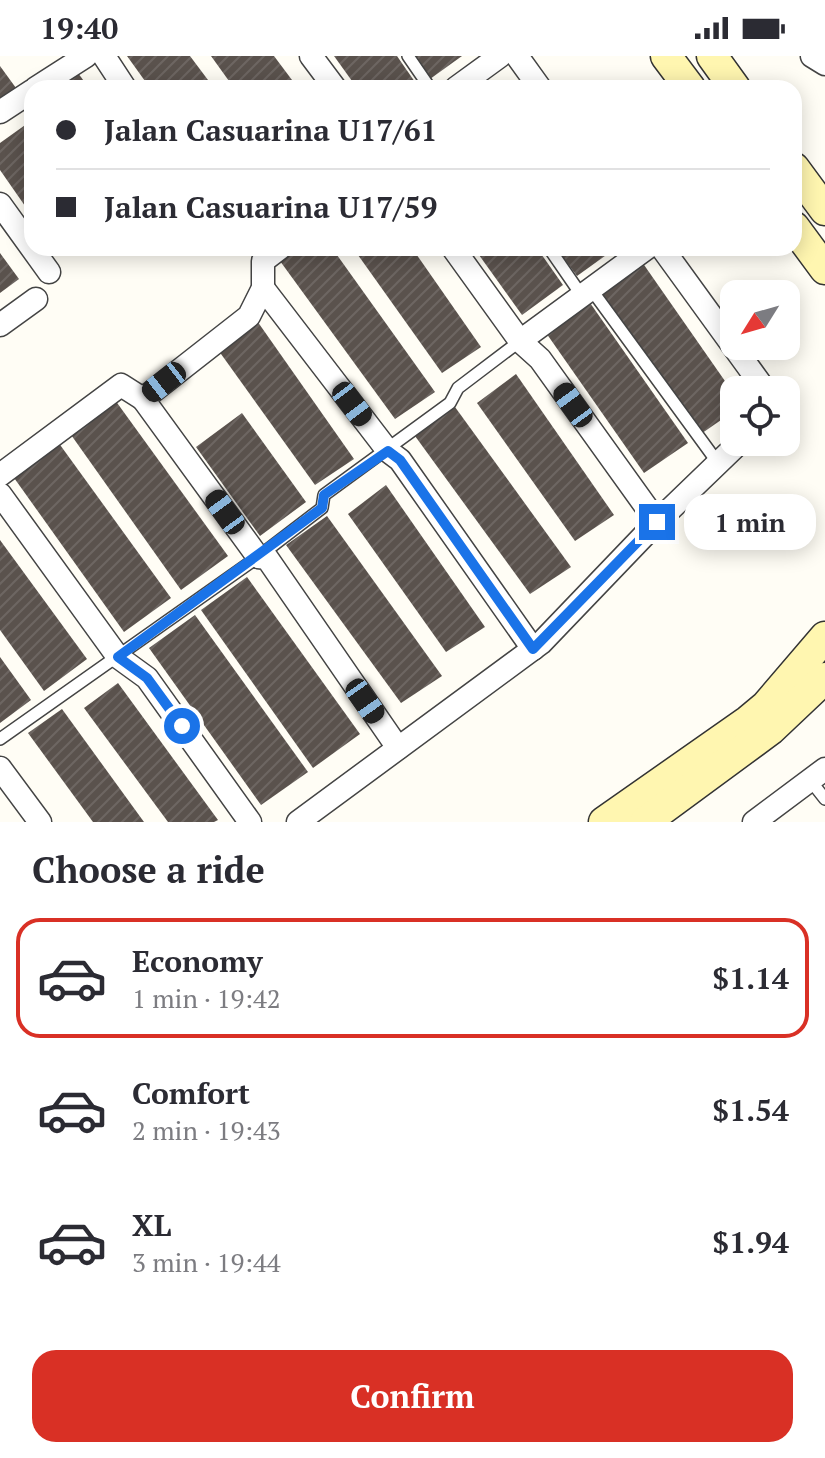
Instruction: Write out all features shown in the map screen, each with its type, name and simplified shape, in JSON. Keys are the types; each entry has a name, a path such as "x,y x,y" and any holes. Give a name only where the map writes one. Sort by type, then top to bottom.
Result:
{"main road":[{"path":"666,56 684,80"},
{"path":"712,56 729,80"},
{"path":"802,179 825,210"},
{"path":"802,238 825,269"},
{"path":"604,822 766,706 825,637"},
{"path":"645,822 770,730 825,678"}],"street":[{"path":"48,80 86,56"},
{"path":"104,56 120,80"},
{"path":"311,56 329,80"},
{"path":"467,80 500,56"},
{"path":"517,56 534,80"},
{"path":"0,112 24,96"},
{"path":"0,204 24,237"},
{"path":"37,256 49,272"},
{"path":"143,399 249,316 263,288 263,261 270,256"},
{"path":"459,256 520,341 540,359 657,522"},
{"path":"520,341 636,256"},
{"path":"668,256 755,376"},
{"path":"263,288 388,451 400,460 533,649"},
{"path":"0,325 36,299"},
{"path":"0,475 121,385 143,399 258,557 267,558 398,748"},
{"path":"298,822 533,649 725,456"},
{"path":"0,494 118,657 147,678 250,822"},
{"path":"0,768 40,822"},
{"path":"754,822 818,774"}],"lane":[{"path":"408,56 424,80"},
{"path":"556,256 718,463"},
{"path":"0,739 258,557 322,508 324,495 450,403 458,388 520,341"},
{"path":"818,774 825,799"}],"building":[{"path":"127,56 190,56 208,80 144,80"},
{"path":"211,56 274,56 292,80 228,80"},
{"path":"334,56 397,56 414,80 351,80"},
{"path":"413,56 462,56 430,79"},
{"path":"0,66 16,88 0,100"},
{"path":"78,73 83,80 69,80"},
{"path":"24,126 24,204 0,170 0,143"},
{"path":"0,253 19,279 0,293"},
{"path":"287,256 338,256 435,392 395,419 280,261"},
{"path":"359,256 418,256 481,347 442,373"},
{"path":"480,256 543,256 563,285 522,315"},
{"path":"562,256 605,256 577,276"},
{"path":"642,262 721,376 720,421 698,436 598,293"},
{"path":"588,300 688,443 644,473 544,330"},
{"path":"255,318 354,459 315,485 216,347"},
{"path":"516,374 614,515 575,541 477,403"},
{"path":"115,400 228,556 181,590 69,432"},
{"path":"455,407 571,567 530,594 415,436"},
{"path":"242,413 306,502 260,536 196,447"},
{"path":"58,442 171,598 124,632 12,475"},
{"path":"386,485 485,627 446,652 348,514"},
{"path":"327,516 442,676 401,703 286,545"},
{"path":"0,540 87,659 44,691 0,630"},
{"path":"247,577 360,734 313,768 201,610"},
{"path":"195,615 308,772 261,805 149,648"},
{"path":"0,657 31,700 0,723"},
{"path":"118,683 218,820 168,822 84,708"},
{"path":"62,709 144,822 93,822 28,733"}],"route":[{"path":"182,726 147,678 118,657 258,557 322,508 324,495 388,451 400,460 533,649 657,522"}]}
